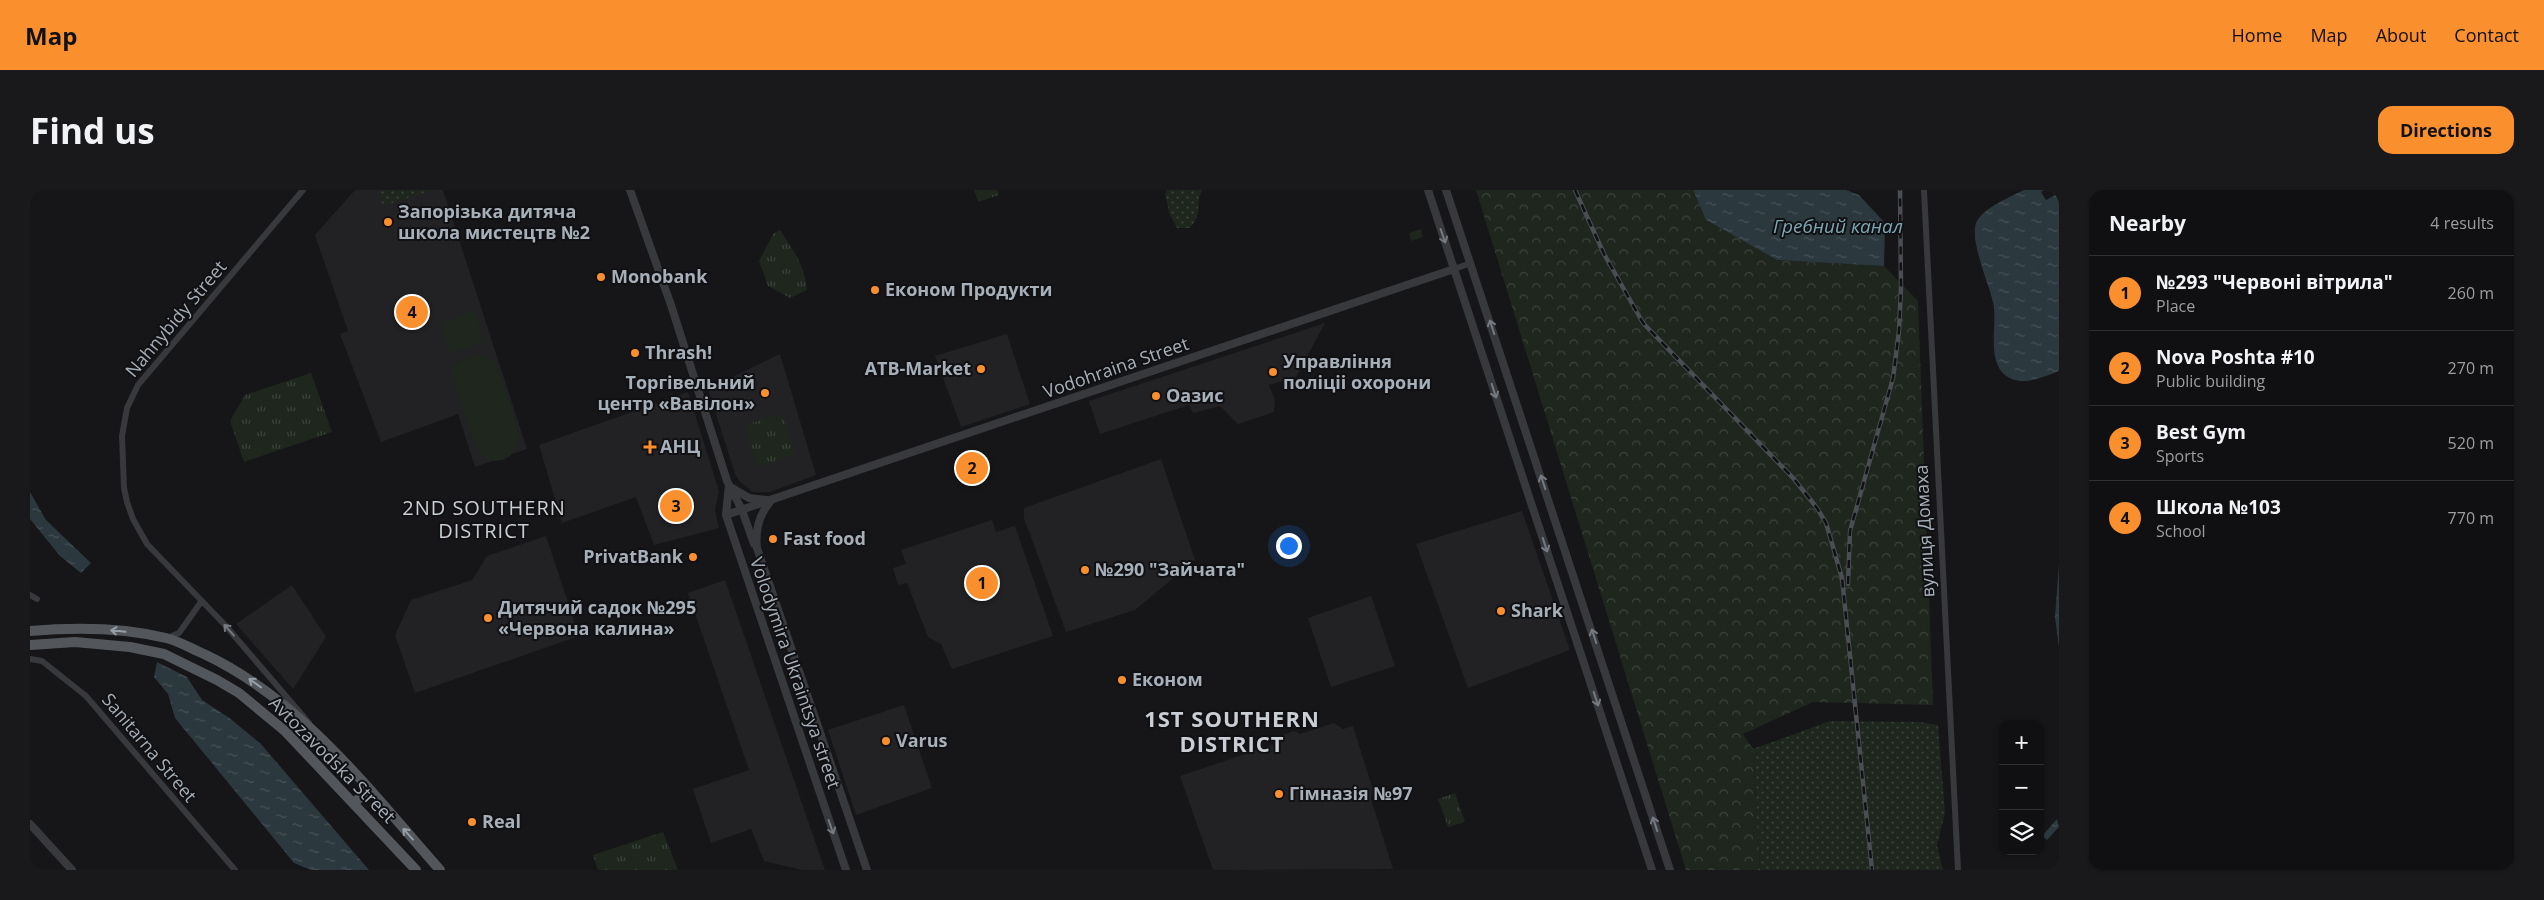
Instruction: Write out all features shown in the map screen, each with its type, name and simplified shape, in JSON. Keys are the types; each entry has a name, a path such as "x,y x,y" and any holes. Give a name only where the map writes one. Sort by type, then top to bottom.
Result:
{"main road":[{"name":"Avtozavodska Street","path":"30,631 78,627 166,638 226,665 252,681 297,715 440,870"},
{"name":"Avtozavodska Street","path":"30,645 75,642 130,646 164,654 217,680 239,693 285,731 416,870"},
{"path":"354,803 368,790"}],"street":[{"name":"Nahnybidy Street","path":"124,488 122,436 127,408 138,385 303,190"},
{"name":"Volodymira Ukraintsya street","path":"630,190 671,305 728,485 742,510 757,548 867,870"},
{"path":"1428,190 1652,870"},
{"path":"1446,190 1670,870"},
{"name":"вулиця Домаха","path":"1924,190 1958,870"},
{"name":"Vodohraina Street","path":"726,515 1471,263"},
{"name":"Volodymira Ukraintsya street","path":"728,485 726,515 846,870"},
{"path":"728,485 749,498 771,501"},
{"name":"Avtozavodska Street","path":"124,488 126,502 147,544 303,714 316,734"},
{"path":"757,548 758,524 764,510 771,501"},
{"path":"30,595 37,599"},
{"path":"166,638 179,633 201,602"},
{"name":"Sanitarna Street","path":"30,659 42,661 86,696 236,870"},
{"path":"30,824 72,870"}],"shaded area":[{"path":"355,190 443,190 527,449 475,467 458,414 381,442 340,334 348,331 315,235"},
{"path":"1325,323 1296,377 1269,385 1275,400 1274,412 1238,424 1220,406 1193,413 1189,405 1100,434 1089,401"},
{"path":"1007,334 1030,404 961,427 935,356"},
{"path":"780,354 816,475 770,492 753,492 740,482 735,474 708,389"},
{"path":"688,392 719,491 715,510 719,528 654,545 636,497 562,523 539,445"},
{"path":"1161,459 1195,560 1135,610 1066,632 1024,518 1024,508"},
{"path":"1522,511 1570,650 1468,688 1416,544"},
{"path":"992,520 996,532 1015,526 1053,636 952,669 941,644 928,637 907,583 898,585 893,568 906,564 901,550"},
{"name":"Дитячий садок №295 «Червона калина»","path":"546,536 579,636 415,693 395,635 411,600 472,580 487,556"},
{"path":"725,580 825,870 802,870 764,861 751,829 711,843 693,789 749,770 688,593"},
{"path":"292,585 326,637 293,689 236,624"},
{"path":"1371,596 1395,666 1331,687 1308,618"},
{"path":"904,705 932,788 856,815 828,730"},
{"name":"Гімназія №97","path":"1334,723 1343,729 1353,726 1373,790 1371,799 1393,869 1213,870 1180,776 1275,744 1276,737 1294,731 1300,734"}],"green space":[{"path":"378,190 432,190 383,206"},
{"path":"974,190 998,190 999,195 978,202"},
{"path":"1167,190 1202,190 1197,218 1190,228 1177,228 1170,215 1165,195"},
{"path":"1476,190 1693,190 1706,220 1777,260 1884,266 1918,301 1933,705 1813,702 1743,734 1753,749 1760,870 1686,870"},
{"path":"1421,229 1423,237 1411,241 1409,233"},
{"path":"780,230 798,258 806,281 807,290 790,298 768,286 759,261 773,234"},
{"path":"475,310 484,341 450,353 440,323"},
{"path":"476,355 494,361 515,420 518,437 517,445 511,454 502,460 496,461 485,458 477,448 452,375 457,363"},
{"path":"311,373 332,432 244,462 230,421 245,395"},
{"path":"783,414 795,455 757,467 745,425"},
{"path":"1830,721 1920,722 1938,725 1945,813 1937,845 1943,870 1760,870 1753,749"},
{"path":"1455,793 1465,822 1448,827 1438,799"},
{"path":"663,832 678,870 598,870 593,855"}],"water":[{"name":"Гребний канал","path":"1693,190 1846,190 1859,195 1885,223 1884,266 1777,260 1706,220"},
{"path":"2024,190 2059,190 2059,371 2032,380 2018,381 2005,375 1999,368 1996,360 1994,351 1993,302 1977,249 1975,228 1977,221 1986,211"},
{"path":"30,492 46,520 91,563 81,573 60,556 30,519"},
{"path":"2059,564 2059,647 2055,617"},
{"path":"157,662 187,677 202,700 228,717 260,743 369,870 311,870 294,863 175,718 168,694 154,677"},
{"path":"2057,819 2059,827 2047,840 2044,838 2044,834"}],"pier":[{"path":"2044,190 2059,190 2059,193 2046,200 2041,192"}],"railway":[{"path":"1575,190 1604,254 1643,323 1794,479 1817,508 1826,523 1842,578 1872,870"},
{"path":"1848,584 1850,531 1893,378 1899,331 1901,287 1900,190"}],"place":[{"name":"Запорізька дитяча школа мистецтв №2","path":"388,222"},
{"name":"Monobank","path":"601,277"},
{"name":"Економ Продукти","path":"875,290"},
{"name":"Школа №103","path":"412,312"},
{"name":"Thrash!","path":"635,353"},
{"name":"ATB-Market","path":"981,369"},
{"name":"Управлiння полiцii охорони","path":"1273,372"},
{"name":"Торгівельний центр «Вавілон»","path":"765,393"},
{"name":"Оазис","path":"1156,396"},
{"name":"АНЦ","path":"650,447"},
{"name":"Nova Poshta #10","path":"972,468"},
{"name":"Best Gym","path":"676,506"},
{"name":"Fast food","path":"773,539"},
{"name":"PrivatBank","path":"693,557"},
{"name":"№290 \"Зайчата\"","path":"1085,570"},
{"name":"№293 \"Червоні вітрила\"","path":"982,583"},
{"name":"Shark","path":"1501,611"},
{"name":"Дитячий садок №295 «Червона калина»","path":"488,618"},
{"name":"Економ","path":"1122,680"},
{"name":"Varus","path":"886,741"},
{"name":"Гімназія №97","path":"1279,794"},
{"name":"Real","path":"472,822"}],"district":[{"name":"2ND SOUTHERN DISTRICT","path":"484,520"},
{"name":"1ST SOUTHERN DISTRICT","path":"1232,732"}]}
